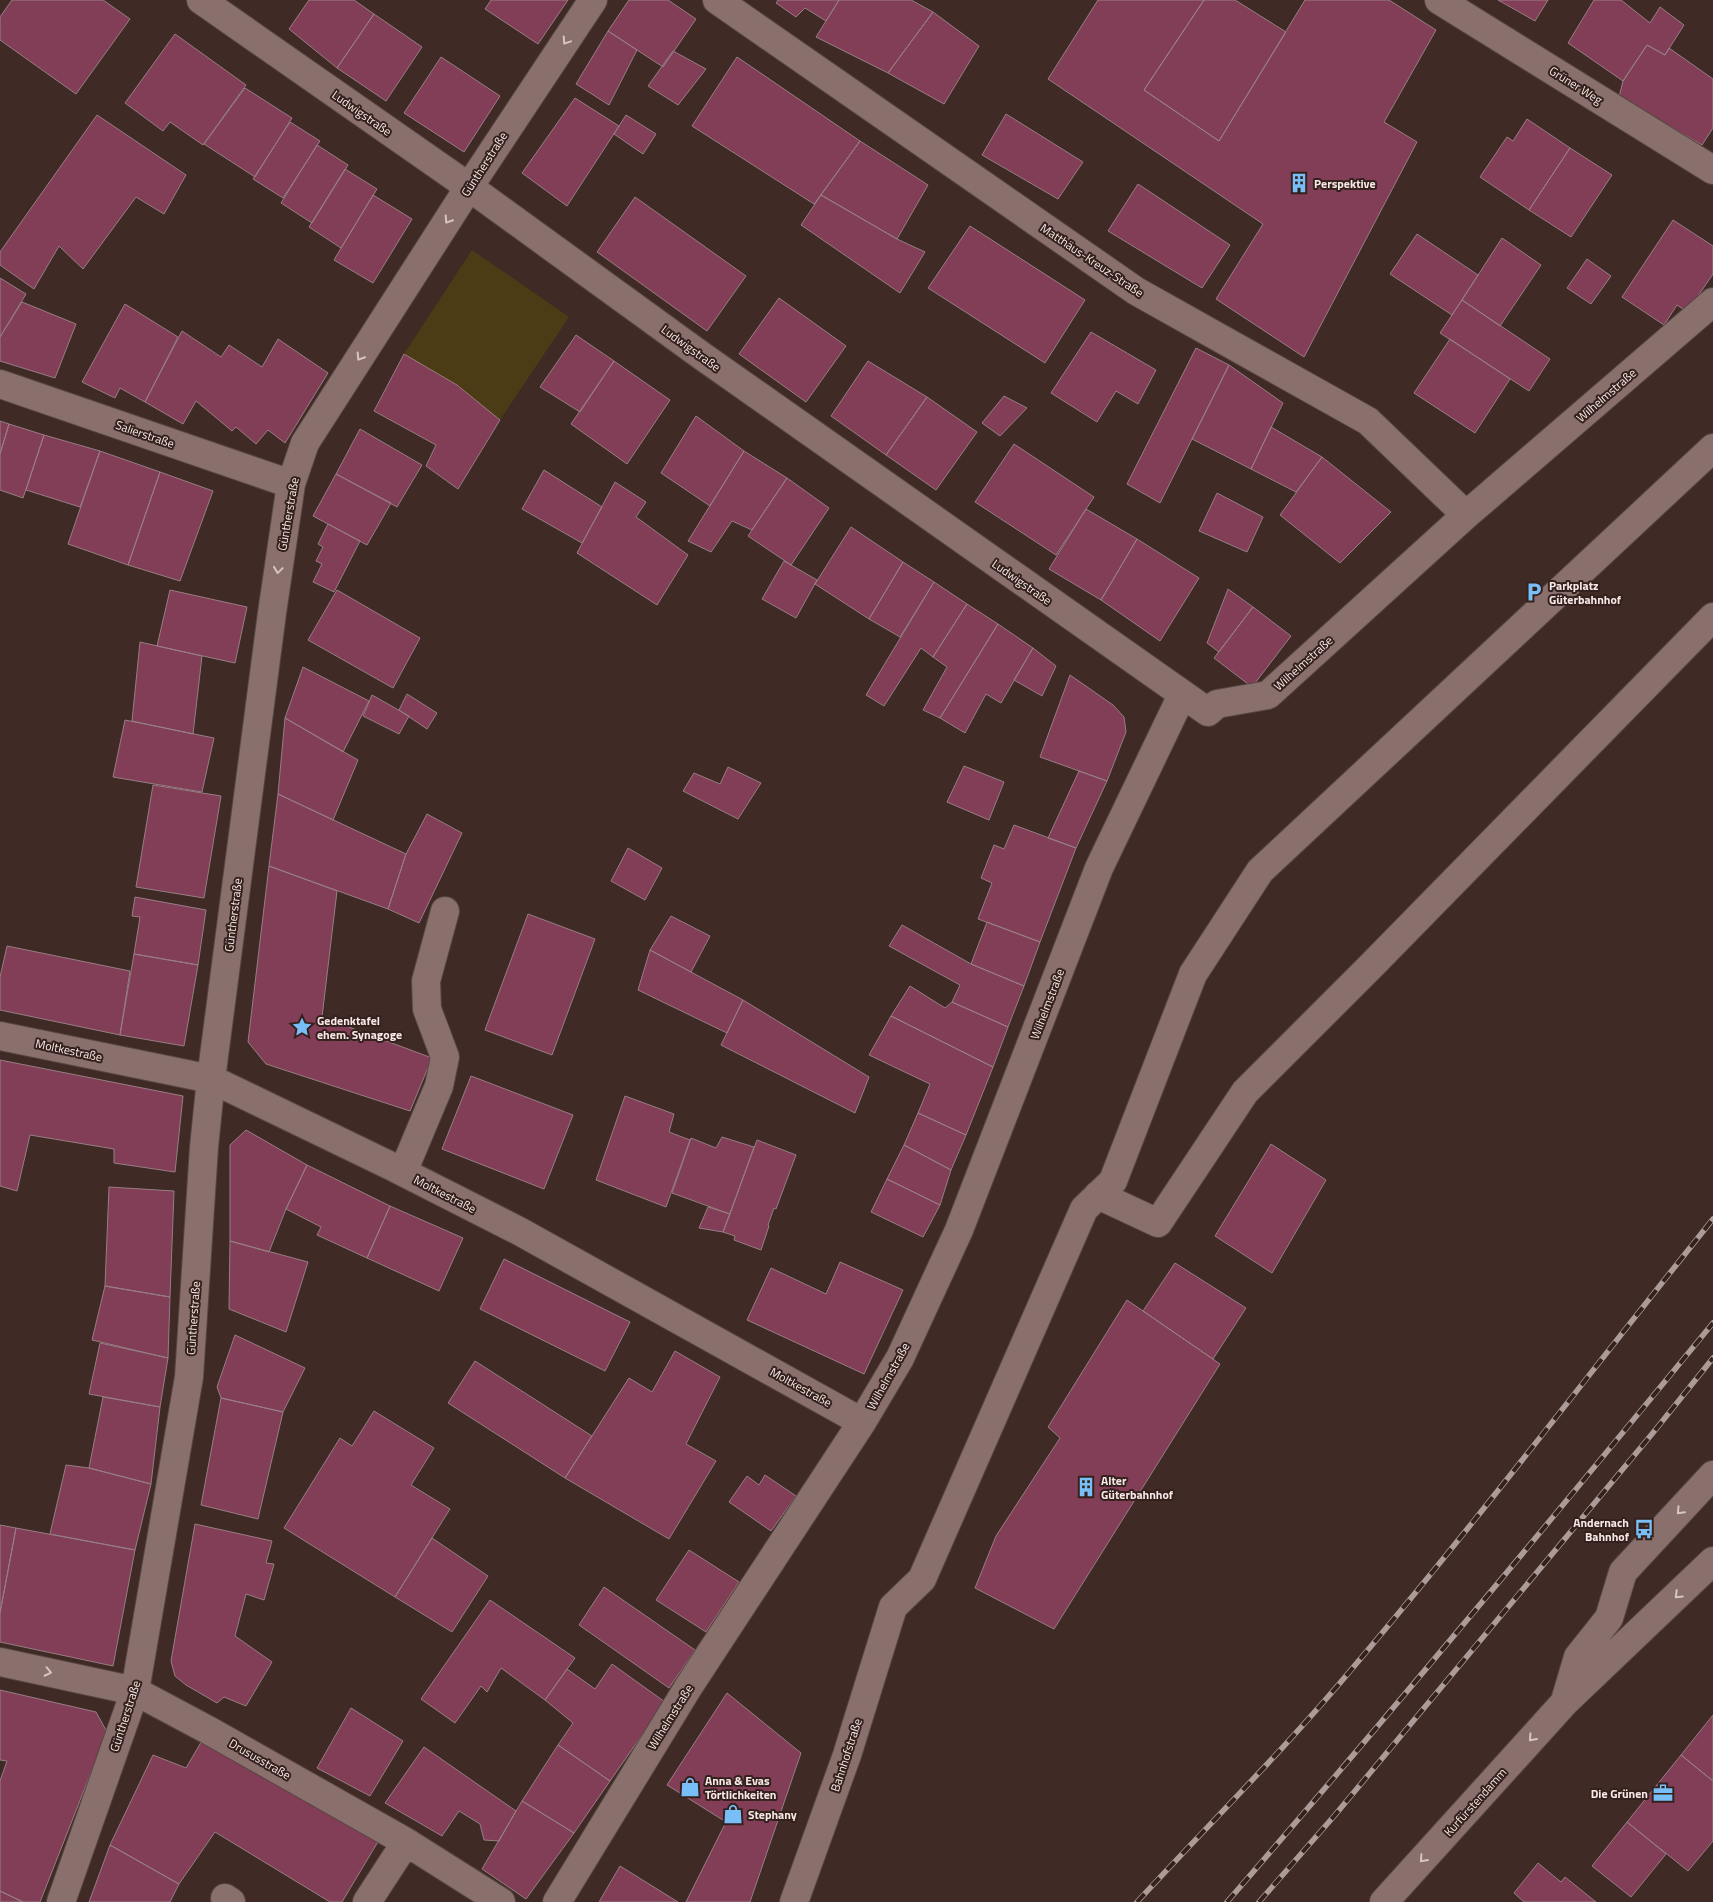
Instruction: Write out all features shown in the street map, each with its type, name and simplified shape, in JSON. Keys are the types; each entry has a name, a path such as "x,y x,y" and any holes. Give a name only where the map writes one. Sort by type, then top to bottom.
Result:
{"street":[{"name":"Ludwigstraße","path":"201,0 469,187 702,356 1182,694"},
{"name":"Güntherstraße","path":"61,1902 135,1691 189,1377 204,1157 212,1080 272,613 291,484 305,443 469,187 593,0"},
{"name":"Matthäus-Kreuz-Straße","path":"717,0 1136,292 1368,421 1466,516"},
{"name":"Grüner Weg","path":"1438,0 1713,170"},
{"name":"Wilhelmstraße","path":"557,1902 689,1686 862,1422 900,1358 959,1230 1099,868 1182,694 1208,712 1217,704 1268,695 1466,516 1713,302"},
{"name":"Salierstraße","path":"0,384 291,484"},
{"path":"1713,448 1260,871 1193,974 1114,1181 1098,1195 1158,1222 1245,1092 1713,617"},
{"path":"403,1172 439,1086 445,1057 427,1009 426,982 445,911"},
{"name":"Moltkestraße","path":"0,1036 212,1080 403,1172 519,1231 862,1422"},
{"name":"Bahnhofstraße","path":"794,1902 847,1755 893,1607 922,1579 1084,1208 1098,1195"},
{"name":"Kurfürstendamm","path":"1565,1702 1578,1657 1610,1618 1623,1572 1713,1475"},
{"name":"Kurfürstendamm","path":"1384,1902 1565,1702 1713,1561"},
{"name":"Drususstraße","path":"0,1662 135,1691 406,1842 501,1902"},
{"path":"367,1902 406,1842"}],"shaded area":[{"path":"472,250 569,317 500,420 457,385 404,354"}],"building":[{"path":"12,0 103,0 130,19 76,94 0,40 0,17"},
{"path":"309,0 354,0 374,14 337,68 289,29"},
{"path":"491,0 568,0 538,44 485,9"},
{"path":"629,0 668,0 696,19 663,67 608,31"},
{"path":"778,0 839,0 826,21 805,8 796,17 776,3"},
{"path":"839,0 911,0 933,12 888,73 816,37"},
{"name":"Perspektive","path":"1098,0 1204,0 1144,90 1219,141 1305,0 1389,0 1436,30 1384,122 1417,142 1304,357 1216,299 1263,224 1048,79"},
{"path":"1204,0 1235,0 1286,32 1219,141 1144,90"},
{"path":"1498,0 1548,0 1535,21"},
{"path":"1594,0 1621,0 1650,23 1660,7 1684,25 1665,55 1647,45 1623,81 1568,43"},
{"path":"933,12 979,46 944,104 888,73"},
{"path":"374,14 422,47 386,101 337,68"},
{"path":"608,31 637,50 609,105 576,84"},
{"path":"175,34 246,85 203,145 170,122 163,131 125,103"},
{"path":"1647,45 1665,55 1669,48 1713,79 1713,128 1702,145 1619,97 1623,81"},
{"path":"673,51 706,69 678,105 648,86"},
{"path":"441,57 500,96 464,152 404,113"},
{"path":"737,57 860,141 814,204 692,126"},
{"path":"245,88 292,118 255,177 204,144"},
{"path":"575,98 619,126 567,206 522,173"},
{"path":"1006,114 1083,162 1058,199 982,155"},
{"path":"97,115 186,175 164,214 136,197 83,269 59,246 34,289 0,265 0,252"},
{"path":"626,115 656,134 643,154 614,134"},
{"path":"1527,119 1570,148 1529,210 1480,177 1507,137 1513,141"},
{"path":"290,122 320,141 283,198 253,179"},
{"path":"860,141 928,185 897,239 821,195"},
{"path":"317,145 348,165 312,223 281,203"},
{"path":"1570,148 1612,175 1571,237 1529,210"},
{"path":"345,169 377,189 341,248 309,227"},
{"path":"1138,184 1230,245 1202,288 1108,231"},
{"path":"373,195 412,219 373,283 334,260"},
{"path":"821,195 897,239 925,252 900,293 801,225"},
{"path":"635,197 746,276 707,331 597,252"},
{"path":"1673,220 1713,246 1713,274 1687,312 1677,305 1664,325 1622,297"},
{"path":"970,226 1085,300 1045,363 928,288"},
{"path":"1417,234 1478,275 1452,315 1390,274"},
{"path":"1502,238 1541,265 1500,326 1462,300"},
{"path":"1587,259 1611,276 1591,304 1567,288"},
{"path":"0,278 26,294 0,337"},
{"path":"779,298 846,346 806,402 739,354"},
{"path":"1462,300 1550,359 1529,391 1440,333"},
{"path":"22,302 76,324 55,378 0,361 0,337"},
{"path":"125,304 178,337 145,402 120,388 115,398 82,382"},
{"path":"182,331 221,357 229,345 262,367 278,339 328,373 285,443 268,430 256,444 236,427 232,431 196,401 183,424 145,402"},
{"path":"1091,332 1156,370 1138,404 1116,391 1097,422 1051,393"},
{"path":"576,335 614,361 580,412 540,387"},
{"path":"1450,339 1510,379 1475,433 1414,393"},
{"path":"1196,348 1229,365 1160,503 1127,484"},
{"path":"404,354 457,385 500,420 458,489 426,466 436,445 374,411"},
{"path":"614,361 670,400 627,464 571,424"},
{"path":"868,361 927,397 886,455 831,416"},
{"path":"1229,365 1283,403 1251,469 1192,439"},
{"path":"1004,396 1027,408 1000,436 982,423"},
{"path":"927,397 977,432 936,490 886,455"},
{"path":"696,416 744,451 710,506 661,473"},
{"path":"0,421 9,424 0,454"},
{"path":"9,424 44,435 23,498 0,490 0,454"},
{"path":"1271,427 1322,457 1296,492 1251,469"},
{"path":"360,429 422,465 397,507 336,474"},
{"path":"44,435 100,451 80,507 26,490"},
{"path":"1014,444 1094,497 1056,555 975,502"},
{"path":"100,451 160,472 128,565 68,544"},
{"path":"744,451 787,478 752,530 732,521 711,552 688,541"},
{"path":"1322,457 1391,512 1340,563 1280,515"},
{"path":"544,470 602,507 582,543 522,509"},
{"path":"160,472 213,491 180,581 128,565"},
{"path":"336,474 391,503 367,545 313,516"},
{"path":"787,478 829,508 791,565 748,536"},
{"path":"615,482 646,502 636,517 688,555 657,605 577,553"},
{"path":"1217,493 1263,517 1247,552 1199,531"},
{"path":"1086,509 1137,539 1101,600 1049,569"},
{"path":"328,524 360,541 334,592 313,582 322,564 316,561 323,547 318,544"},
{"path":"851,527 903,562 869,619 815,584"},
{"path":"1137,539 1199,578 1160,641 1101,600"},
{"path":"784,561 817,580 796,618 762,599"},
{"path":"903,562 934,582 900,637 869,619"},
{"path":"934,582 967,604 933,657 921,648 884,706 866,695"},
{"path":"1228,589 1253,607 1219,652 1207,643"},
{"path":"170,590 247,607 235,663 157,646"},
{"path":"337,590 420,638 393,688 308,640"},
{"path":"967,604 998,624 940,718 923,710 947,667 933,657"},
{"path":"1253,607 1291,636 1252,687 1214,658"},
{"path":"998,624 1033,648 1001,703 986,694 965,733 940,718"},
{"path":"140,642 202,656 193,734 132,721"},
{"path":"1033,648 1056,666 1042,696 1014,680"},
{"path":"303,667 369,701 343,752 285,718"},
{"path":"1070,675 1113,705 1124,717 1126,732 1107,781 1040,757"},
{"path":"407,694 437,713 427,729 399,710"},
{"path":"372,695 409,716 399,734 363,716"},
{"path":"285,718 358,760 333,820 278,794"},
{"path":"125,720 214,738 202,792 113,777"},
{"path":"964,766 1004,782 989,820 947,802"},
{"path":"728,767 761,783 738,819 683,791 694,773 720,784"},
{"path":"1079,771 1107,781 1076,848 1048,838"},
{"path":"153,785 221,796 204,898 136,887"},
{"path":"278,794 406,854 388,909 269,866"},
{"path":"427,814 462,833 419,923 388,909 406,854"},
{"path":"1014,825 1076,848 1040,942 978,919 992,883 981,878 994,845 1004,849"},
{"path":"628,848 662,868 645,900 611,881"},
{"path":"269,866 337,891 322,1017 432,1058 410,1111 266,1064 248,1042"},
{"path":"135,897 206,910 198,965 134,954 140,917 132,916"},
{"path":"528,914 595,939 552,1055 485,1030"},
{"path":"671,916 710,936 691,972 650,950"},
{"path":"987,922 1040,942 1024,986 971,964"},
{"path":"902,925 971,964 1024,986 1008,1027 952,1002 960,985 889,946"},
{"path":"7,946 130,971 120,1035 0,1010 0,977"},
{"path":"650,950 743,1000 727,1033 638,990"},
{"path":"134,954 198,965 184,1046 120,1035"},
{"path":"910,986 945,1008 952,1002 1008,1027 993,1067 891,1016"},
{"path":"743,1000 869,1077 855,1113 721,1045"},
{"path":"891,1016 993,1067 966,1135 918,1113 930,1084 869,1055"},
{"path":"0,1060 183,1096 175,1172 114,1163 114,1149 30,1135 17,1191 0,1186"},
{"path":"471,1076 573,1115 544,1189 442,1149"},
{"path":"625,1096 674,1114 669,1132 690,1140 666,1207 596,1180"},
{"path":"918,1113 966,1135 951,1170 904,1145"},
{"path":"246,1130 307,1165 286,1209 269,1252 230,1241 230,1145"},
{"path":"722,1137 754,1147 730,1214 672,1193 691,1138 716,1148"},
{"path":"757,1140 796,1155 776,1209 774,1208 761,1250 734,1240 735,1236 723,1232"},
{"path":"1271,1144 1326,1180 1272,1273 1215,1236"},
{"path":"904,1145 951,1170 940,1205 887,1179"},
{"path":"307,1165 390,1206 367,1258 317,1235 321,1227 286,1209"},
{"path":"887,1179 940,1205 923,1237 871,1212"},
{"path":"109,1187 174,1191 170,1297 105,1286"},
{"path":"390,1206 463,1238 439,1291 367,1258"},
{"path":"708,1207 730,1214 723,1232 699,1228"},
{"path":"230,1241 308,1262 286,1332 229,1309"},
{"path":"504,1259 630,1322 605,1371 480,1309"},
{"path":"840,1262 903,1290 864,1374 747,1320 771,1268 826,1294"},
{"path":"1175,1263 1246,1308 1213,1359 1143,1311"},
{"path":"105,1286 170,1297 168,1358 92,1340"},
{"name":"Alter Güterbahnhof","path":"1127,1300 1220,1364 1054,1629 975,1588 996,1536 1060,1438 1048,1427"},
{"path":"235,1335 305,1368 283,1412 221,1398 217,1387"},
{"path":"100,1343 168,1358 160,1407 89,1394"},
{"path":"675,1351 720,1377 686,1444 716,1461 669,1539 565,1478 629,1378 652,1392"},
{"path":"475,1361 592,1436 565,1478 448,1403"},
{"path":"103,1397 160,1407 151,1484 89,1468"},
{"path":"221,1398 283,1412 258,1519 201,1505"},
{"path":"374,1411 434,1448 411,1485 450,1509 395,1597 284,1528 340,1438 352,1446"},
{"path":"66,1465 89,1468 151,1484 135,1550 50,1534"},
{"path":"765,1475 796,1496 771,1531 729,1502 747,1476 759,1485"},
{"path":"195,1524 272,1541 266,1563 274,1564 264,1600 246,1594 235,1636 272,1662 246,1706 224,1697 217,1703 186,1685 175,1676 171,1661"},
{"path":"0,1525 16,1528 0,1613"},
{"path":"16,1528 135,1550 113,1666 0,1642 0,1613"},
{"path":"432,1538 488,1576 452,1632 395,1597"},
{"path":"689,1550 739,1582 706,1632 656,1600"},
{"path":"604,1587 695,1650 669,1688 579,1625"},
{"path":"490,1600 575,1658 545,1700 501,1668 487,1692 481,1686 455,1723 421,1699"},
{"path":"612,1664 665,1702 610,1781 558,1745 573,1723 545,1700 567,1669 595,1689"},
{"path":"0,1690 96,1712 107,1732 40,1902 23,1902 0,1891 0,1781 7,1761 0,1760"},
{"path":"727,1693 801,1753 750,1902 686,1902 726,1822 667,1785"},
{"path":"351,1708 403,1741 370,1796 317,1768"},
{"path":"1713,1715 1713,1781 1681,1755"},
{"path":"203,1739 379,1840 342,1902 330,1902 215,1832 179,1884 110,1845 153,1755 186,1768"},
{"path":"558,1745 610,1781 574,1833 522,1801"},
{"path":"424,1747 516,1811 499,1841 484,1840 480,1824 459,1811 442,1836 385,1803"},
{"path":"1681,1755 1713,1781 1713,1841 1688,1871 1627,1822"},
{"path":"522,1801 574,1833 526,1899 482,1869"},
{"path":"1627,1822 1666,1854 1631,1897 1592,1866"},
{"path":"110,1845 179,1884 170,1902 89,1902"},
{"path":"1538,1863 1561,1882 1565,1877 1596,1902 1524,1902 1514,1893"},
{"path":"620,1866 678,1902 599,1902"},
{"path":"0,1891 23,1902 0,1902"}],"railway":[{"path":"1137,1902 1330,1695 1492,1499 1713,1219"},
{"path":"1227,1902 1472,1614 1713,1323"},
{"path":"1259,1902 1335,1815 1713,1358"}],"place":[{"name":"Perspektive","path":"1299,183"},
{"name":"Parkplatz Güterbahnhof","path":"1534,592"},
{"name":"Gedenktafel ehem. Synagoge","path":"302,1027"},
{"name":"Alter Güterbahnhof","path":"1086,1487"},
{"name":"Andernach Bahnhof","path":"1644,1529"},
{"name":"Anna & Evas Törtlichkeiten","path":"690,1787"},
{"name":"Die Grünen","path":"1663,1793"},
{"name":"Stephany","path":"733,1814"}]}
